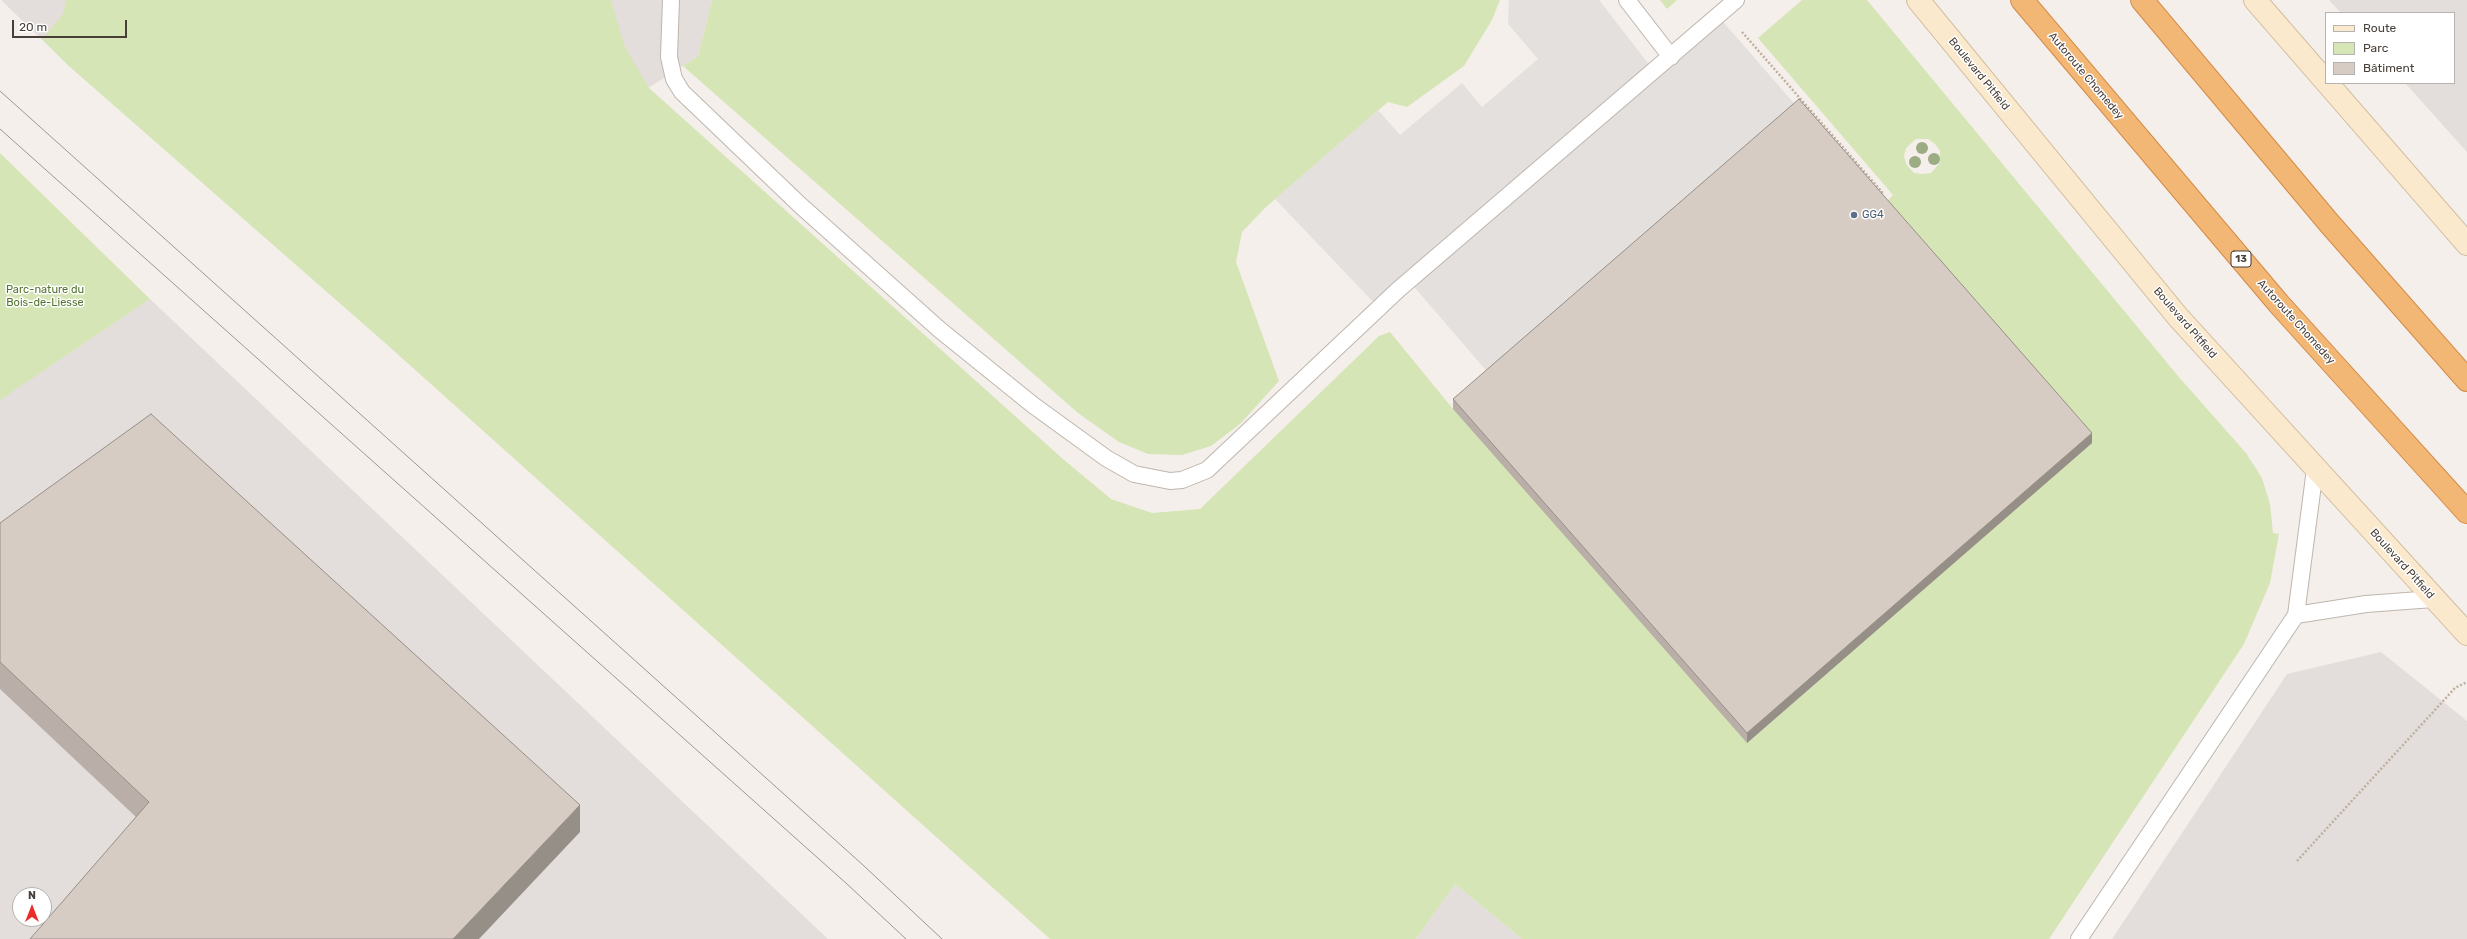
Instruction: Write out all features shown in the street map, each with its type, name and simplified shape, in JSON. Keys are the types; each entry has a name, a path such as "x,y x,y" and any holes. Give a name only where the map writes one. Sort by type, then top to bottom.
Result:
{"highway":[{"name":"Autoroute Chomedey","path":"2022,0 2279,304 2467,512"},
{"path":"2142,0 2329,223 2467,380"}],"main road":[{"name":"Boulevard Pitfield","path":"1918,0 2163,299 2315,469 2433,599 2467,634"},
{"path":"2255,0 2325,81"},
{"path":"2328,84 2467,244"}],"lane":[{"path":"671,0 669,57 674,79 682,92 800,205 940,330 1027,400 1106,458 1134,474 1170,481 1182,480 1207,470 1399,289 1736,0"},
{"path":"1627,0 1671,57"},
{"path":"2079,939 2296,615 2315,469"},
{"path":"2296,615 2366,604 2433,599"}],"path":[{"path":"1751,42 1882,192 1877,197"},
{"path":"2297,861 2455,688 2467,682"}],"shaded area":[{"path":"1,0 170,0 70,67"},
{"path":"554,0 712,0 698,56 625,103"},
{"path":"1509,0 1599,0 1654,71 1718,16 1799,109 1491,376 1409,281 1379,308 1275,199 1378,110 1400,135 1462,83 1482,107 1538,59 1508,24"},
{"path":"2329,0 2467,0 2467,152 2406,84 2455,84 2455,12 2340,12"},
{"path":"150,299 828,939 0,939 0,399"},
{"path":"2381,652 2467,721 2467,939 2112,939 2287,674"},
{"path":"1455,884 1522,939 1416,939"}],"green space":[{"path":"66,0 611,0 625,47 649,88 1063,459 1111,499 1152,513 1200,509 1379,336 1390,332 1453,409 1883,205 1893,195 1758,38 1802,0 1867,0 2178,376 2246,453 2262,478 2270,504 2273,533 2279,534 2270,583 2244,644 2049,939 1522,939 1455,884 1416,939 1050,939 384,342 70,67 42,39 63,14","holes":["1916,139 1928,139 1935,144 1940,151 1939,164 1931,173 1914,173 1906,164 1904,156 1906,148"]},
{"path":"712,0 1500,0 1492,20 1464,66 1407,107 1388,102 1266,207 1242,232 1236,262 1279,381 1240,424 1211,446 1182,455 1148,454 1119,442 1078,413 683,66 698,56"},
{"path":"1660,0 1677,0 1667,9"},
{"name":"Parc-nature du Bois-de-Liesse","path":"0,153 150,299 0,400"}],"building":[{"path":"1799,99 2092,433 1747,733 1453,399"},
{"path":"151,414 580,805 453,939 30,939 40,927 52,927 52,914 149,802 0,662 0,523"}],"tram line":[{"path":"0,91 863,865 942,939"},
{"path":"0,129 847,884 906,939"}],"place":[{"name":"GG4","path":"1854,215"}]}
